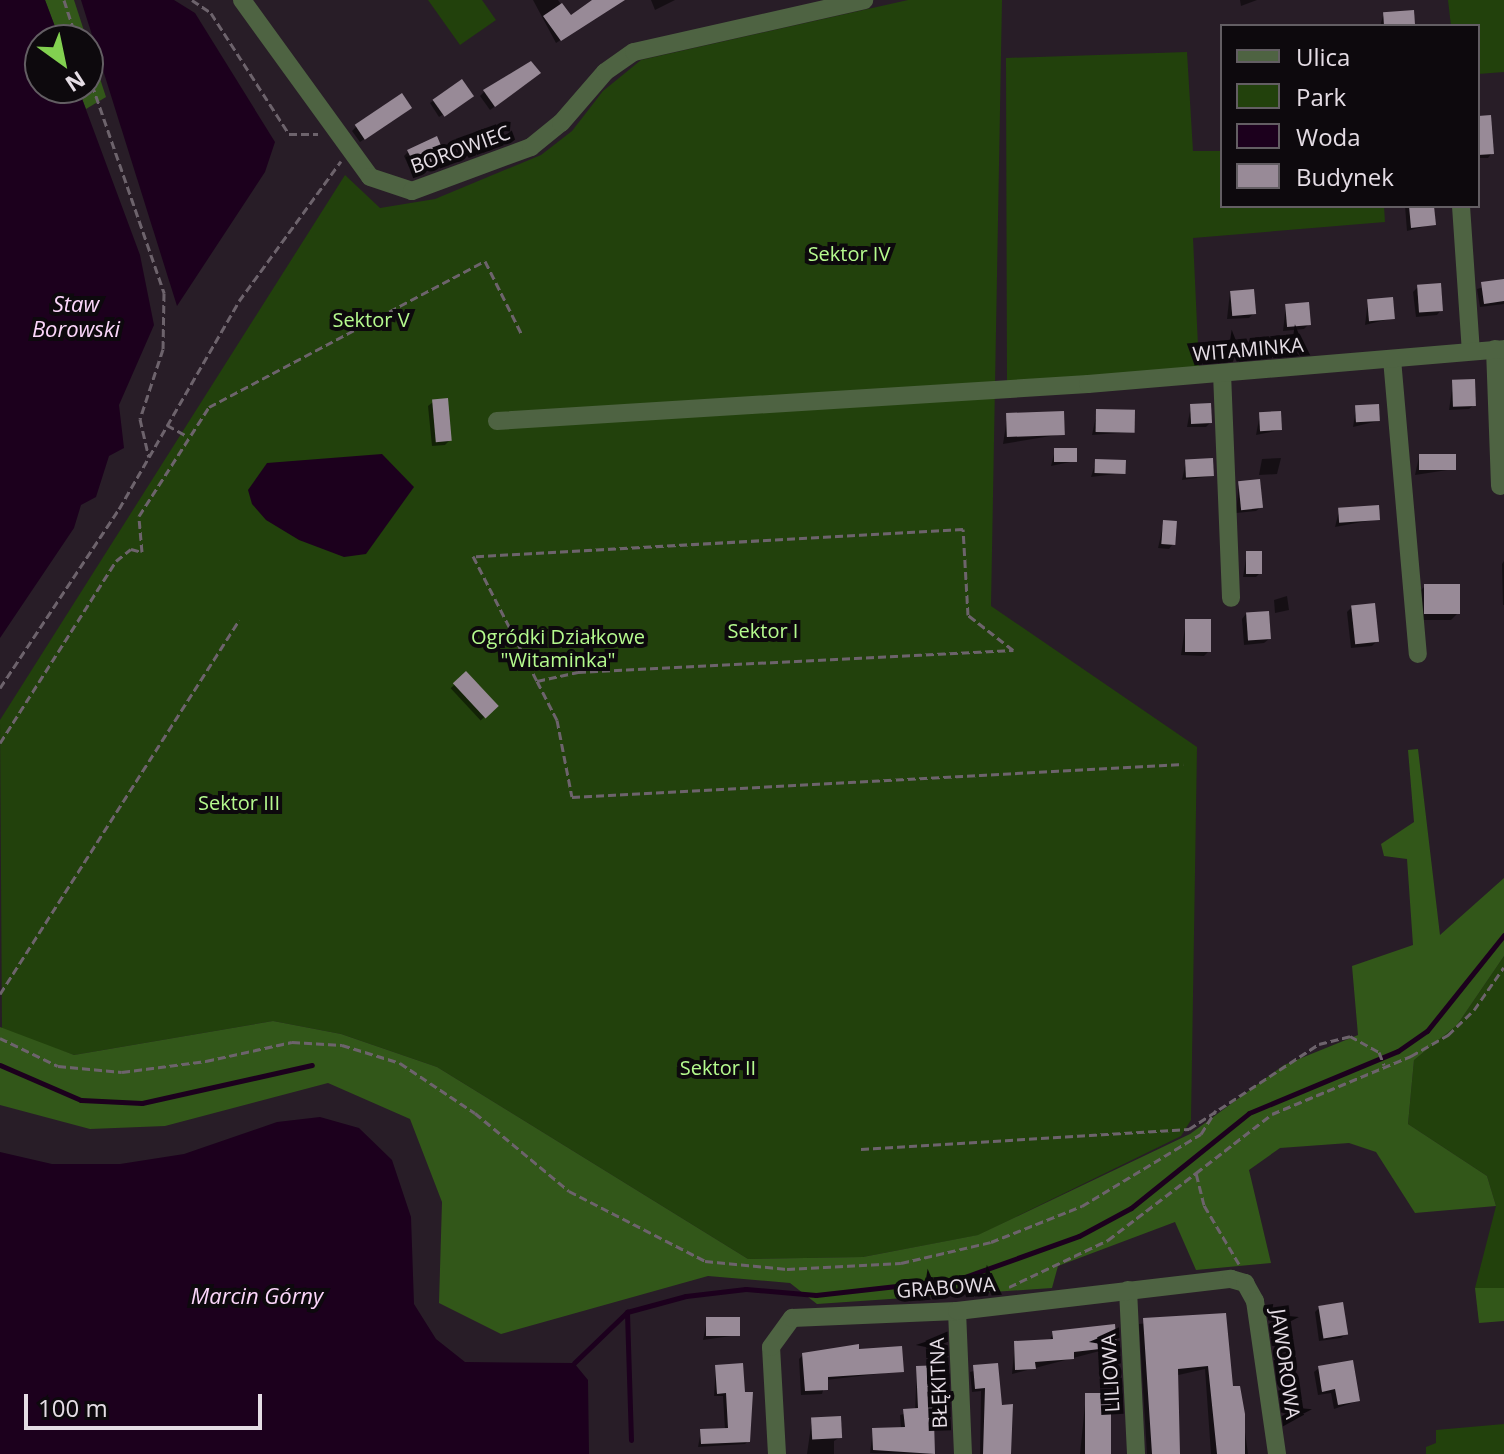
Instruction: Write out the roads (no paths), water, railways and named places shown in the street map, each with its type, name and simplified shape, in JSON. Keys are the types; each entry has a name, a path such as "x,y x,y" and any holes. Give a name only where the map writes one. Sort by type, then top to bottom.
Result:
{"street":[{"name":"BOROWIEC","path":"242,0 370,177 386,186 412,191 433,186 537,142 605,72 634,52 837,3 864,0"},
{"path":"1461,208 1471,351"},
{"path":"1500,349 1500,486"},
{"name":"WITAMINKA","path":"497,421 996,391 1500,349"},
{"path":"1392,359 1418,654"},
{"path":"1222,373 1231,598"},
{"name":"GRABOWA","path":"777,1454 771,1347 782,1326 804,1315 957,1311 1231,1279 1245,1283"},
{"name":"JAWOROWA","path":"1245,1283 1255,1301 1277,1454"},
{"name":"LILIOWA","path":"1128,1290 1136,1454"},
{"name":"BŁĘKITNA","path":"957,1311 963,1454"}],"water":[{"name":"Staw Borowski","path":"0,0 45,0 54,24 24,24 24,104 84,104 140,255 154,325 119,405 124,448 109,456 96,497 81,505 74,528 0,638"},
{"path":"81,0 174,0 195,13 275,142 265,172 177,306 104,73 104,24 89,24"},
{"path":"382,454 414,487 366,554 344,557 299,540 266,520 252,504 248,490 267,463"},
{"name":"Marcin Górny","path":"320,1117 359,1128 392,1160 411,1217 414,1304 436,1339 465,1362 574,1363 588,1380 589,1454 0,1454 0,1152 52,1164 120,1164 184,1154 277,1122"}],"waterway":[{"path":"574,1363 627,1312 686,1296 746,1289 816,1295 959,1279 1079,1236 1131,1208 1249,1113 1398,1051 1427,1031 1504,935"},
{"path":"0,1065 81,1100 142,1103 312,1065"},
{"path":"627,1313 631,1440"}],"park label":[{"name":"Sektor IV","path":"849,253"},
{"name":"Sektor V","path":"371,319"},
{"name":"Sektor I","path":"763,630"},
{"name":"Ogródki Działkowe \"Witaminka\"","path":"558,648"},
{"name":"Sektor III","path":"239,802"},
{"name":"Sektor II","path":"718,1067"}]}
